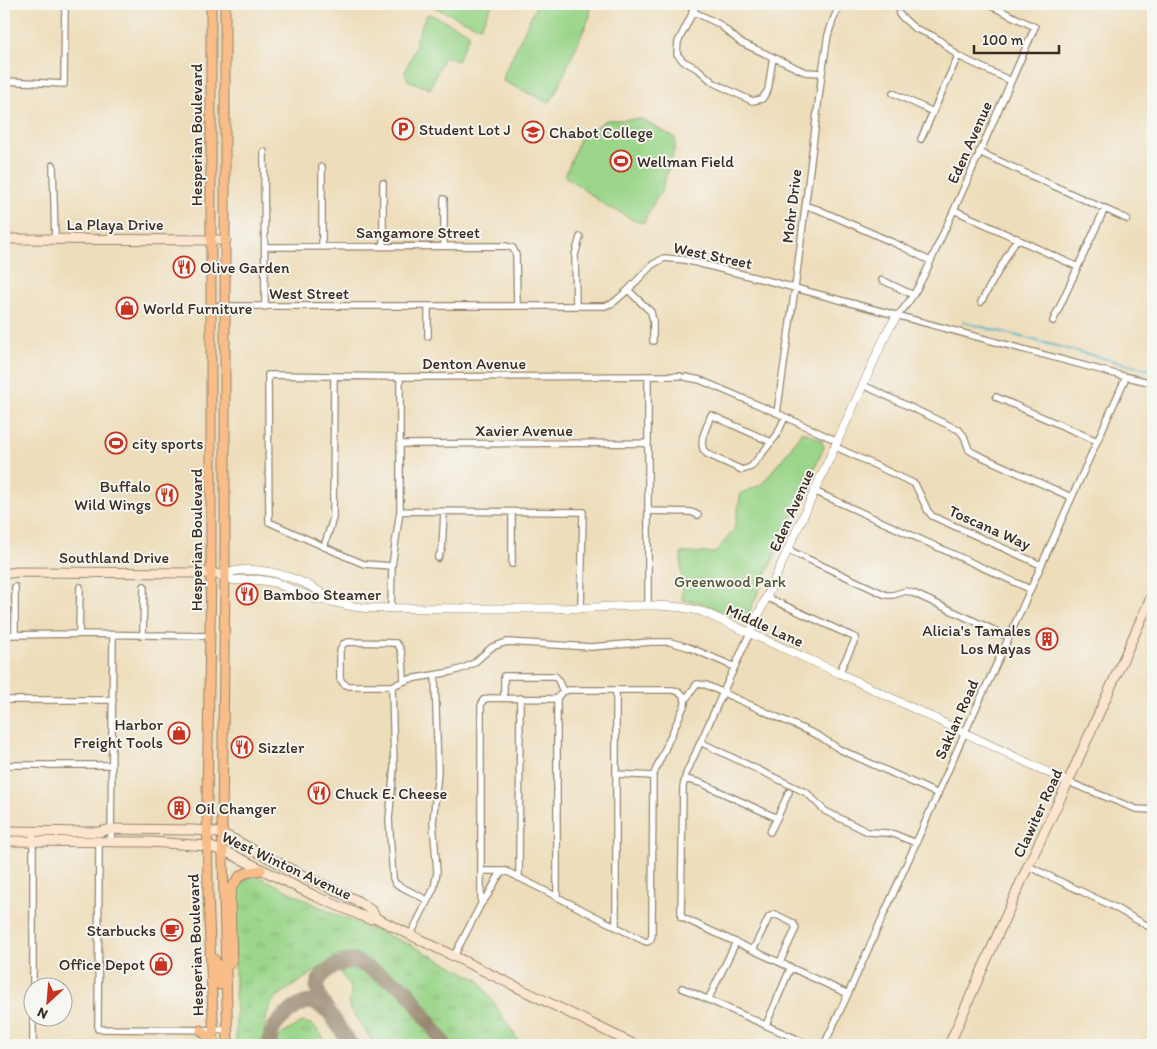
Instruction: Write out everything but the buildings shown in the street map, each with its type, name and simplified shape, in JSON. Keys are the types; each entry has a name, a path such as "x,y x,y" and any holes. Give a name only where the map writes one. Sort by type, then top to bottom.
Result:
{"main road":[{"name":"Hesperian Boulevard","path":"211,4 211,573 207,831 213,1045"},
{"name":"Hesperian Boulevard","path":"225,4 225,576 222,850 228,1045"},
{"name":"La Playa Drive","path":"4,238 226,240"},
{"name":"Southland Drive","path":"4,574 17,572 211,573 225,576"},
{"name":"Clawiter Road","path":"949,1045 1028,866 1153,594"},
{"name":"West Winton Avenue","path":"4,841 99,832 111,829 207,831 223,834 294,871 356,900 372,910 376,918"},
{"name":"West Winton Avenue","path":"4,831 33,837 98,842 178,843 208,846 222,850 315,896 369,919 376,918 411,934 634,1045"},
{"path":"226,967 232,961 230,899 232,887 240,876 261,870"},
{"path":"315,896 325,894 347,904 356,900"},
{"path":"210,955 217,961 220,972 221,992 226,1004"},
{"path":"201,1030 213,1045"}],"street":[{"path":"4,81 64,84 65,4"},
{"path":"697,4 678,42 677,54 683,61 714,83 752,101 762,99 768,90 773,57"},
{"name":"Mohr Drive","path":"777,413 822,73 828,35 840,4"},
{"name":"Eden Avenue","path":"736,942 681,917 683,787 685,779 700,742 891,324 918,288 1034,27 986,4"},
{"path":"692,12 719,24 740,42 805,72 822,73"},
{"path":"899,14 914,28 933,36 958,56 1011,81"},
{"path":"921,139 958,56"},
{"path":"893,93 933,112"},
{"path":"264,152 265,307"},
{"path":"979,152 1127,218"},
{"path":"53,165 54,239"},
{"path":"322,167 322,246"},
{"path":"383,183 383,246"},
{"path":"444,199 444,246"},
{"path":"805,206 855,225 930,261"},
{"path":"1053,321 1105,208"},
{"path":"954,210 1078,267"},
{"path":"576,306 575,255 580,236"},
{"path":"982,302 1017,238"},
{"name":"Sangamore Street","path":"265,246 505,246 513,248 516,255 516,306"},
{"name":"West Street","path":"211,306 605,306 613,304 652,265 664,258 685,260 795,288 1153,383"},
{"path":"882,280 913,295"},
{"path":"628,290 650,312 653,321 653,341"},
{"path":"428,306 428,336"},
{"name":"Denton Avenue","path":"324,547 269,522 268,375 400,377 682,376 700,380 777,413 836,444"},
{"path":"334,376 334,518 324,547 364,564 392,566"},
{"path":"648,376 648,606"},
{"path":"391,608 392,566 400,511 400,377"},
{"name":"Saklan Road","path":"824,1045 1126,377"},
{"path":"863,385 959,430 964,436 969,450 976,454 1071,498"},
{"path":"996,397 1097,441"},
{"path":"771,442 711,415 702,443 703,449 707,454 742,470 751,468 777,435 785,417"},
{"name":"Xavier Avenue","path":"400,444 648,443"},
{"name":"Toscana Way","path":"836,444 915,484 932,516 1041,565"},
{"path":"814,491 1030,589"},
{"path":"400,511 583,512 581,608"},
{"path":"648,511 692,512 698,515"},
{"path":"438,558 442,549 444,512"},
{"path":"512,512 512,564"},
{"path":"788,550 886,595 906,591 913,593 1009,637"},
{"name":"Middle Lane","path":"225,576 233,580 273,582 316,599 365,608 581,608 648,606 690,608 839,673 1068,782"},
{"path":"143,635 144,586"},
{"path":"15,634 16,587"},
{"path":"79,634 80,587"},
{"path":"766,597 856,638 839,673"},
{"path":"4,635 210,636"},
{"path":"112,842 113,635"},
{"path":"404,681 401,650 396,643 348,642 341,646 341,681 349,686 392,686 404,681 464,668 474,663 492,647 507,642 591,647 670,642 688,646 735,667"},
{"path":"411,934 436,884 438,872 433,822 438,772 434,676"},
{"path":"504,698 504,676 554,676 558,679 563,691"},
{"path":"482,871 506,871 644,941 647,942 652,938 653,776 686,700 696,684 706,685 724,692 819,736 839,749 938,794"},
{"path":"392,686 394,767 389,818 394,881 427,900"},
{"path":"557,897 556,699 559,694 569,690 672,690 682,693 686,700"},
{"path":"616,690 616,927"},
{"path":"481,904 481,706 483,700 485,698 556,699"},
{"path":"520,698 520,878"},
{"path":"4,700 113,700"},
{"path":"700,742 807,793 825,811 868,832 894,834 916,843"},
{"path":"4,765 112,766"},
{"path":"616,774 653,776"},
{"path":"685,779 701,783 777,818"},
{"path":"1068,782 1136,809 1153,810"},
{"path":"770,832 789,792"},
{"path":"99,832 98,1028 227,1030"},
{"path":"33,837 33,976"},
{"path":"1028,866 1112,906 1153,929"},
{"path":"454,956 481,904 502,872 506,871"},
{"path":"753,950 769,917 775,914 793,922 796,928 780,962"},
{"path":"708,1000 736,942 848,994"},
{"path":"766,1025 791,967"},
{"path":"682,988 808,1044"},
{"path":"33,1026 34,1045"}],"green space":[{"path":"427,4 492,4 479,27"},
{"path":"537,4 590,4 590,16 549,103 503,81 505,72"},
{"path":"429,14 468,32 469,35 458,60 456,61 444,56 430,89 408,80 405,72 417,44 415,41 426,16"},
{"name":"Wellman Field","path":"641,119 675,138 675,147 661,192 644,222 635,221 609,208 565,176 579,140 606,120"},
{"name":"Greenwood Park","path":"802,431 821,440 824,447 746,619 738,619 702,603 682,600 681,553 715,553 734,530 741,493 761,485"},
{"path":"254,875 332,913 409,944 479,980 521,1045 452,1045 413,987 361,956 348,954 337,956 275,998 267,1015 262,1045 236,1045 234,899 240,883 246,877"},
{"path":"349,966 357,967 404,993 439,1045 375,1045 350,1009 350,989 341,973"},
{"path":"302,1022 311,1024 328,1045 276,1045 281,1035"}],"waterway":[{"path":"963,322 1153,371"}],"taxiway":[{"path":"351,1045 321,1000 317,986 324,973 335,966 351,961 357,962 406,989 445,1045"},
{"path":"270,1045 275,1026 300,1005 310,1002 319,1005 327,1011"}],"place":[{"name":"Student Lot J","path":"403,129"},
{"name":"Chabot College","path":"533,132"},
{"name":"Wellman Field","path":"621,161"},
{"name":"Olive Garden","path":"184,267"},
{"name":"World Furniture","path":"127,308"},
{"name":"city sports","path":"116,443"},
{"name":"Buffalo Wild Wings","path":"167,495"},
{"name":"Bamboo Steamer","path":"247,594"},
{"name":"Alicia's Tamales Los Mayas","path":"1047,639"},
{"name":"Harbor Freight Tools","path":"179,733"},
{"name":"Sizzler","path":"242,747"},
{"name":"Chuck E. Cheese","path":"319,793"},
{"name":"Oil Changer","path":"179,808"},
{"name":"Starbucks","path":"172,930"},
{"name":"Office Depot","path":"161,964"}]}
